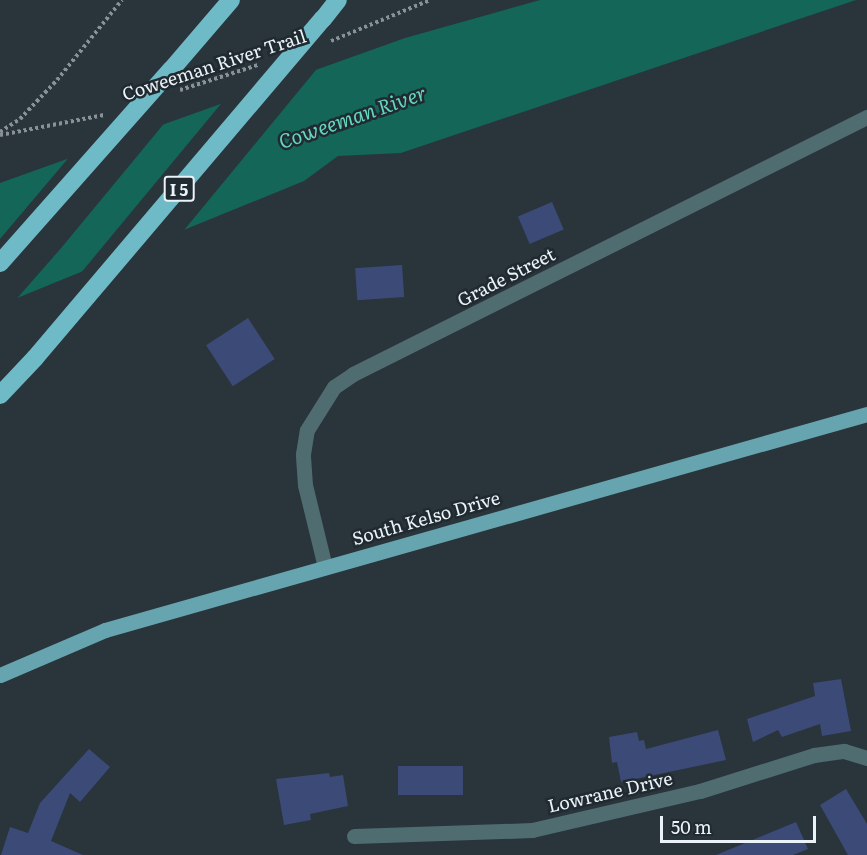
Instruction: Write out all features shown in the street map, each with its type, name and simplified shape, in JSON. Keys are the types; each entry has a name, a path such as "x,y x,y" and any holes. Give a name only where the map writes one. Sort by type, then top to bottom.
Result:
{"highway":[{"path":"0,263 231,0"},
{"name":"I 5","path":"0,395 338,0"}],"main road":[{"name":"South Kelso Drive","path":"0,675 105,630 867,414"}],"street":[{"name":"Grade Street","path":"325,567 305,485 303,454 307,430 334,387 353,374 867,117"},
{"name":"Lowrane Drive","path":"354,836 532,830 700,791 814,755 844,751 867,758"}],"path":[{"name":"Coweeman River Trail","path":"0,133 20,119 42,96 122,0"},
{"name":"Coweeman River Trail","path":"324,43 430,0"},
{"name":"Coweeman River Trail","path":"169,94 269,61"},
{"name":"Coweeman River Trail","path":"0,133 112,112"}],"water":[{"name":"Coweeman River","path":"540,0 856,0 401,153 338,156 304,181 0,305 0,183 405,38"}],"pier":[{"path":"320,65 180,235 80,274 225,99"},
{"path":"167,120 13,303 0,308 0,239 71,155"}],"building":[{"path":"552,202 564,230 530,244 518,216"},
{"path":"402,265 404,297 357,300 355,268"},
{"path":"248,318 275,359 233,386 206,345"},
{"path":"841,679 851,731 822,736 820,724 782,737 778,730 753,742 747,719 815,696 813,683"},
{"path":"718,730 726,760 621,782 617,762 612,763 609,737 637,732 639,741 644,740 646,749"},
{"path":"89,749 110,767 80,802 70,793 51,841 83,855 1,855 10,827 28,833 40,803"},
{"path":"398,766 463,766 463,795 398,795"},
{"path":"329,773 330,777 343,775 348,806 310,814 311,820 284,825 276,779"},
{"path":"846,789 867,824 867,855 848,855 820,805"},
{"path":"796,822 808,849 793,855 716,855"}]}
